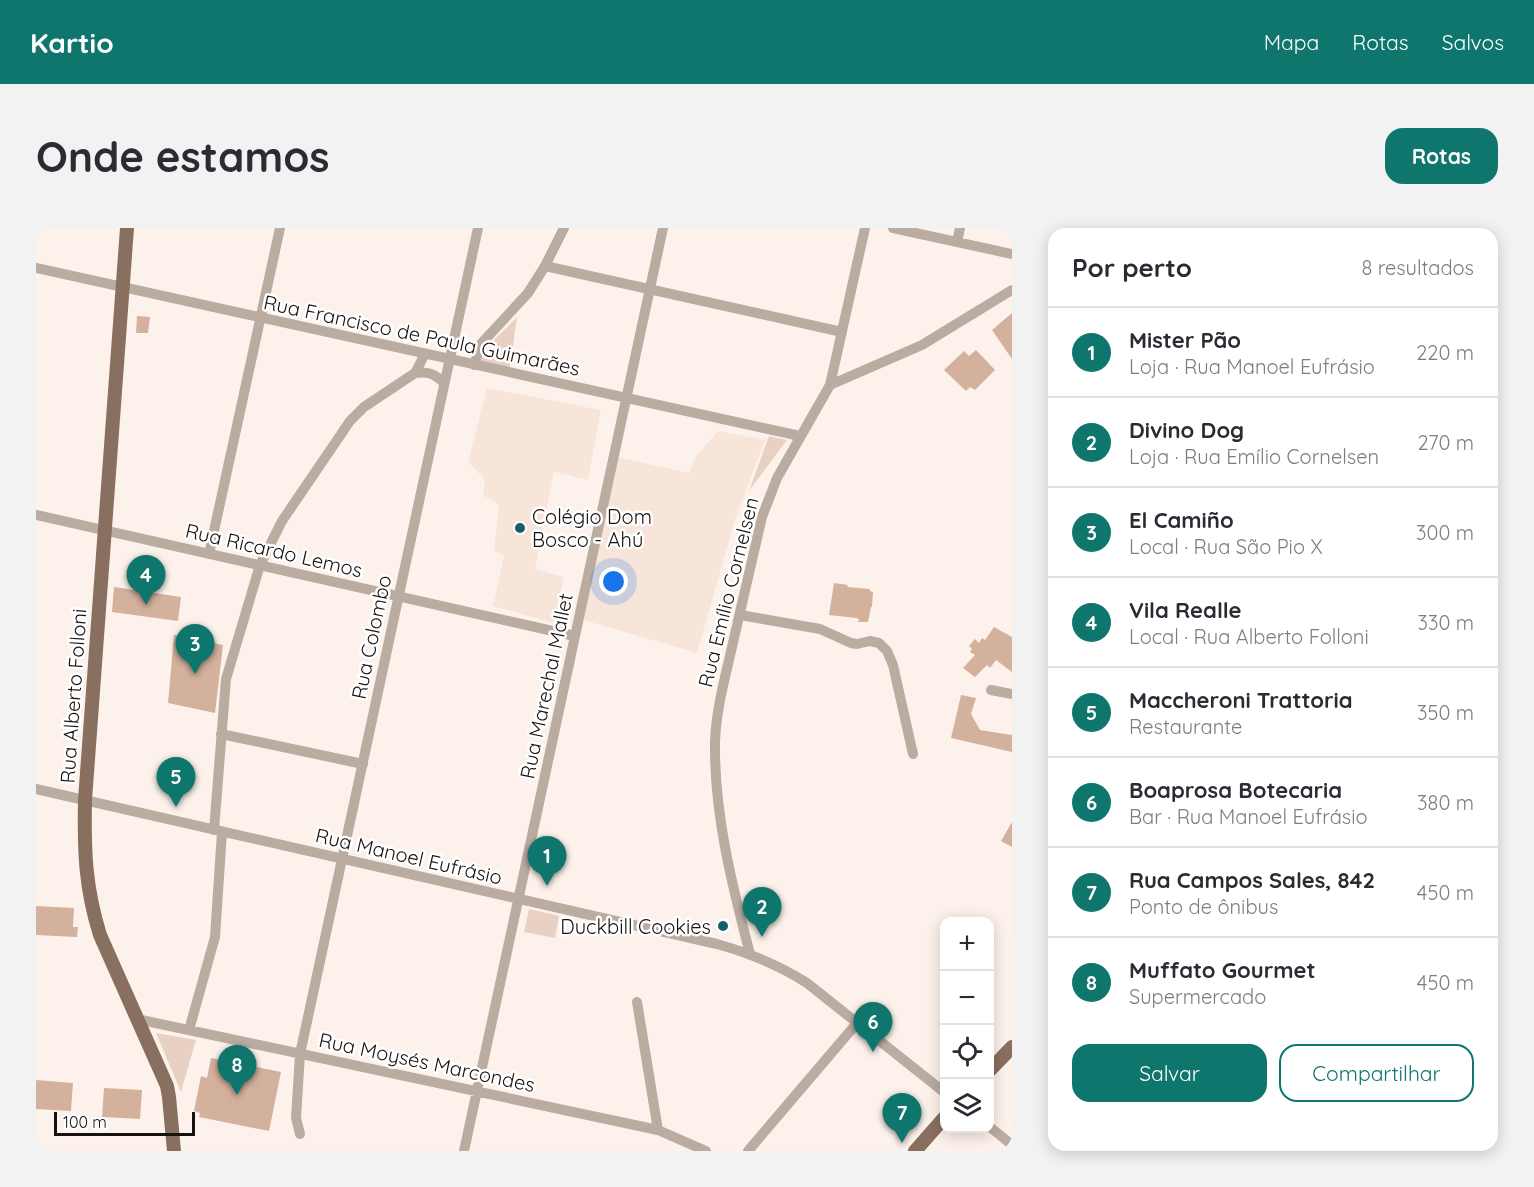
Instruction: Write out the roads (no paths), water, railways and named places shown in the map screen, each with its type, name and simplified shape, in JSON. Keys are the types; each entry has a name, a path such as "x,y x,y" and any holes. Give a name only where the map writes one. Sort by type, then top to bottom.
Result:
{"main road":[{"name":"Rua Alberto Folloni","path":"127,228 86,800 85,861 93,913 100,935 166,1086 174,1151"},
{"path":"994,1066 1012,1047"},
{"path":"915,1151 940,1124"}],"street":[{"path":"209,554 280,228"},
{"name":"Rua Colombo","path":"300,1134 296,1118 300,1054 478,228"},
{"path":"474,365 481,344 520,302 545,266 564,228"},
{"name":"Rua Marechal Mallet","path":"464,1151 663,228"},
{"name":"Rua Emílio Cornelsen","path":"750,954 734,892 720,813 716,773 717,719 762,517 777,478 830,385 865,228"},
{"path":"892,228 1012,254"},
{"path":"957,242 960,228"},
{"path":"545,266 842,332"},
{"name":"Rua Francisco de Paula Guimarães","path":"36,268 800,436"},
{"path":"830,385 922,345 1012,290"},
{"path":"189,1030 215,937 225,688 228,669 260,565 282,521 350,421 364,407 415,372 425,354"},
{"path":"415,372 431,372 444,383"},
{"name":"Rua Ricardo Lemos","path":"36,515 575,636"},
{"path":"740,615 820,629 851,643 870,641 879,643 887,651 893,665 913,754"},
{"path":"991,690 1012,694"},
{"path":"222,734 363,764"},
{"name":"Rua Manoel Eufrásio","path":"36,789 717,944 750,954 807,983 940,1088"},
{"path":"637,1002 658,1130"},
{"name":"Rua Moysés Marcondes","path":"137,1019 658,1130 706,1151"},
{"path":"748,1151 857,1023"},
{"path":"994,1130 1012,1145"}],"place":[{"name":"Colégio Dom Bosco - Ahú","path":"520,528"},
{"name":"Vila Realle","path":"146,605"},
{"name":"El Camiño","path":"195,674"},
{"name":"Maccheroni Trattoria","path":"176,807"},
{"name":"Mister Pão","path":"547,886"},
{"name":"Duckbill Cookies","path":"723,926"},
{"name":"Divino Dog","path":"762,937"},
{"name":"Boaprosa Botecaria","path":"873,1052"},
{"name":"Muffato Gourmet","path":"237,1095"},
{"name":"Rua Campos Sales, 842","path":"902,1143"}]}
